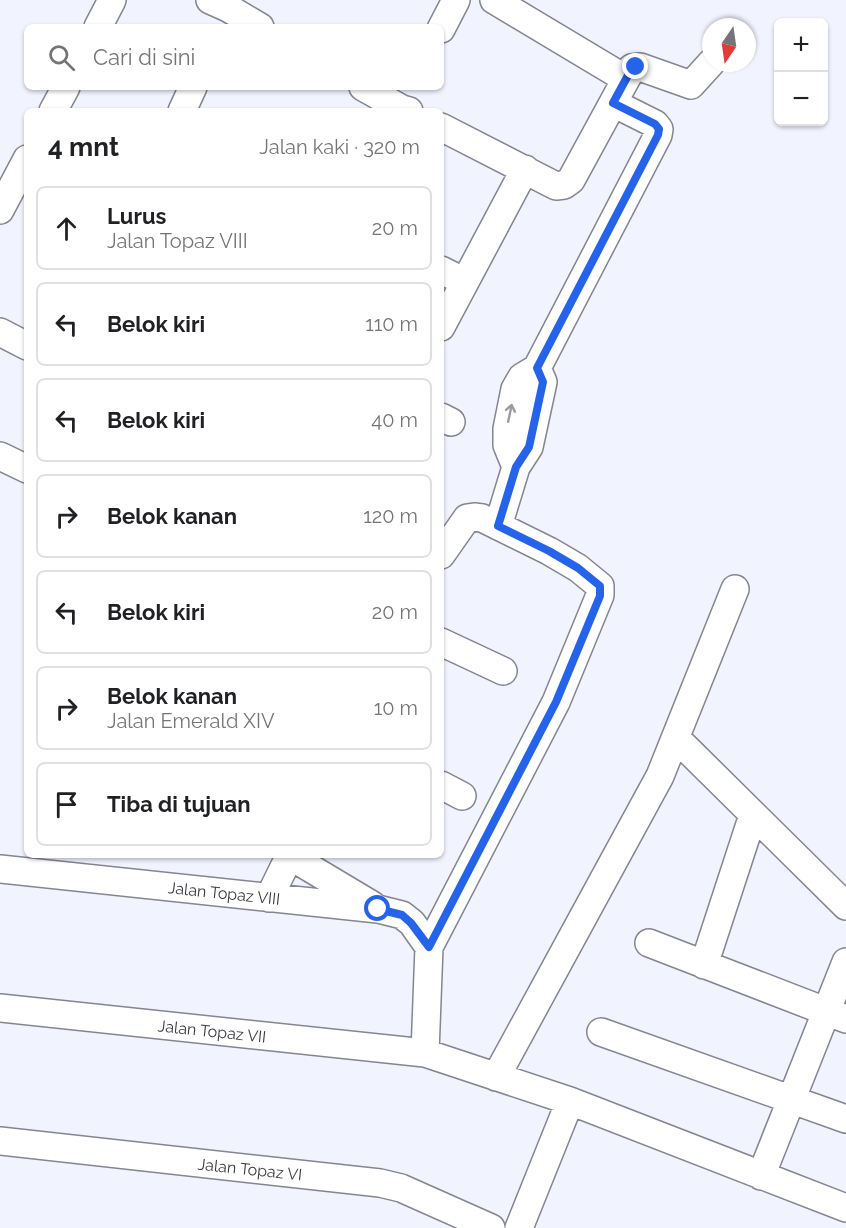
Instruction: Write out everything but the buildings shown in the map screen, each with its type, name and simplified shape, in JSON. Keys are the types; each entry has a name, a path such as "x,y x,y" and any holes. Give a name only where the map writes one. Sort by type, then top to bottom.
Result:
{"street":[{"path":"100,24 112,0"},
{"path":"444,24 456,0"},
{"path":"494,0 626,79"},
{"path":"222,9 254,24"},
{"path":"444,128 556,186 564,185 571,180 632,68 640,67 691,85 703,72"},
{"path":"55,108 64,90"},
{"path":"183,108 192,90"},
{"path":"370,90 407,105"},
{"path":"498,526 516,467 529,447 535,424 543,382 537,368 658,135 659,129 655,124 613,103"},
{"path":"0,210 24,165"},
{"path":"444,321 525,169"},
{"path":"444,272 465,282"},
{"path":"0,332 24,344"},
{"path":"0,456 24,468"},
{"path":"425,1053 429,947 556,702 600,596 600,586 578,568 482,518 467,518 444,551"},
{"path":"496,1077 660,776 735,589"},
{"path":"444,643 503,671"},
{"path":"676,738 846,906"},
{"path":"704,964 753,815"},
{"path":"268,898 288,858"},
{"path":"295,858 378,909"},
{"name":"Jalan Topaz VIII","path":"1,875 378,909 402,915 429,947"},
{"path":"649,943 836,1016"},
{"path":"761,1176 792,1099 836,1016 846,962"},
{"name":"Jalan Topaz VII","path":"0,1008 425,1053 570,1101 846,1208"},
{"path":"601,1032 846,1119"},
{"path":"519,1228 570,1101"},
{"name":"Jalan Topaz VI","path":"0,1141 380,1183 401,1188 492,1228"}],"route":[{"path":"378,909 402,915 429,947 556,702 600,596 600,586 578,568 498,526 516,467 529,447 543,382 537,368 658,135 659,129 655,124 613,103 632,68 636,67"}]}
